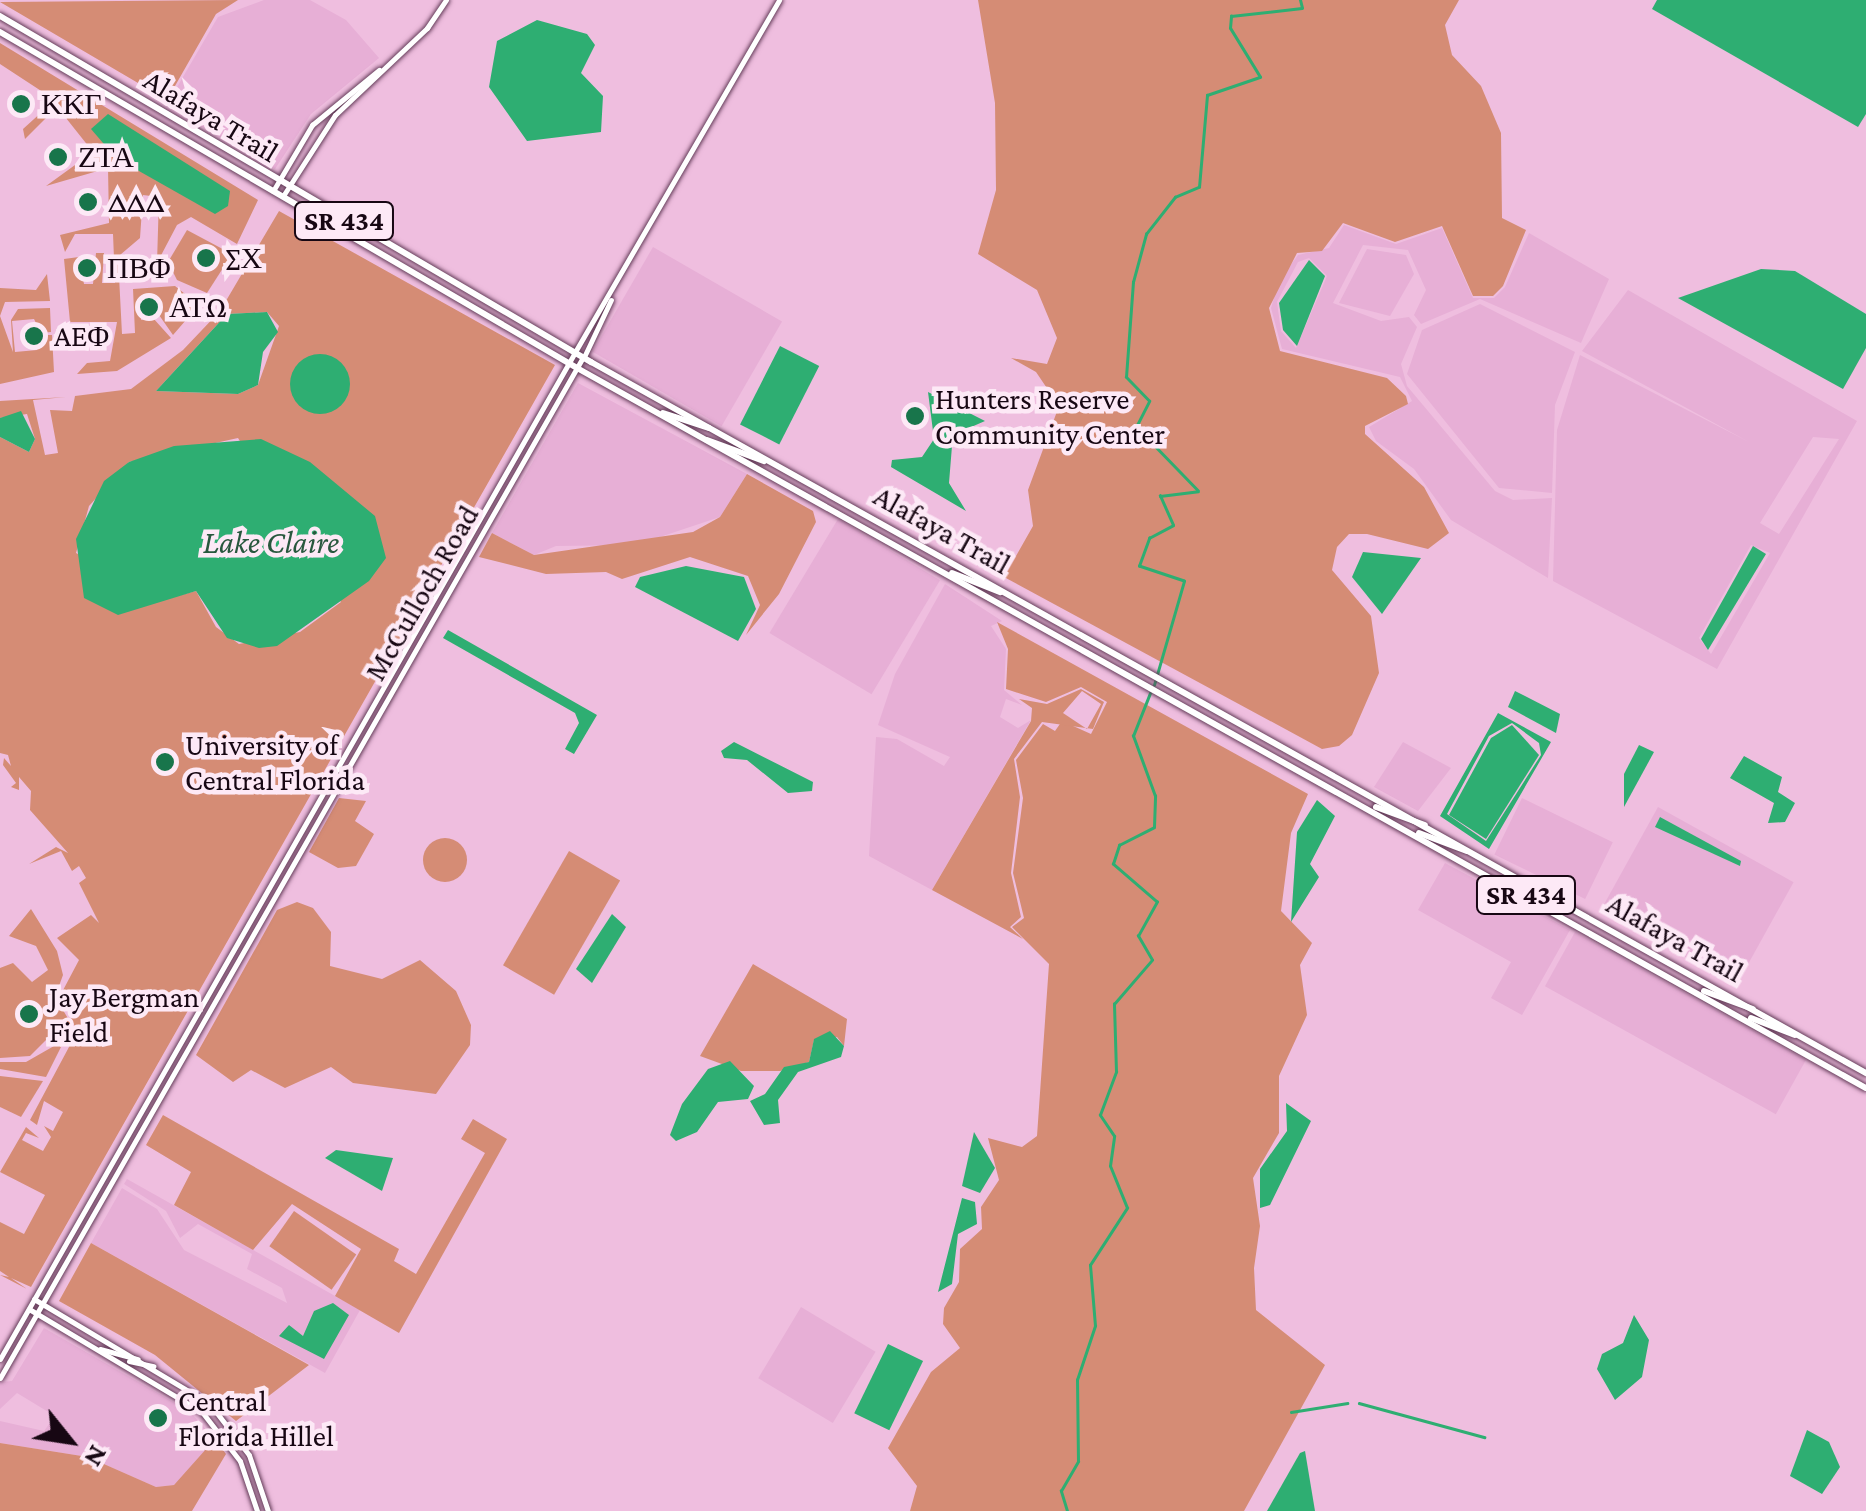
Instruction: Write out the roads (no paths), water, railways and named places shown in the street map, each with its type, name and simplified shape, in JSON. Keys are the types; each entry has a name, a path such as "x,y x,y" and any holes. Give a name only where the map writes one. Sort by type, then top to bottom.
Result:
{"main road":[{"path":"282,198 335,115 446,0"},
{"name":"McCulloch Road","path":"2,1374 584,357 612,297 779,0"},
{"name":"Alafaya Trail","path":"0,16 430,270 1428,825 1866,1074"},
{"name":"Alafaya Trail","path":"0,32 577,368 1366,804 1866,1088"},
{"path":"272,193 326,109 382,69"},
{"path":"406,270 430,270"},
{"name":"McCulloch Road","path":"0,1360 568,362 612,297"},
{"path":"652,410 710,428"},
{"path":"706,440 775,464"},
{"path":"948,573 1011,594"},
{"path":"1076,646 1094,642"},
{"path":"1227,730 1246,727"},
{"path":"1366,804 1428,825"},
{"path":"1418,834 1482,856"},
{"path":"1694,988 1755,1009"},
{"path":"1748,1018 1810,1040"},
{"path":"34,1299 153,1366 210,1404 248,1454 268,1511"},
{"path":"29,1309 202,1412 240,1461 257,1511"},
{"path":"100,1349 141,1360"},
{"path":"112,1356 153,1366"},
{"path":"202,1412 210,1404"}],"water":[{"path":"1657,0 1866,0 1866,114 1858,127 1652,9"},
{"path":"537,20 587,34 595,45 581,73 603,96 601,132 527,141 489,87 497,41"},
{"path":"108,114 230,191 228,206 215,214 116,158 91,129"},
{"path":"1309,260 1325,276 1297,346 1283,330 1279,303"},
{"path":"1761,269 1795,271 1866,314 1866,348 1843,389 1678,298"},
{"path":"267,312 278,332 263,352 258,385 238,394 156,391 227,314"},
{"path":"780,346 819,366 779,444 740,424"},
{"path":"320,354 341,363 350,384 341,405 320,414 299,405 290,384 299,363"},
{"path":"928,392 985,421 962,431 952,446 949,483 966,511 891,467 892,460 922,457 934,439"},
{"path":"21,411 35,439 29,452 0,437 0,418"},
{"name":"Lake Claire","path":"261,439 310,462 375,516 386,558 369,581 277,646 259,648 227,638 196,591 118,615 84,598 76,539 104,481 129,462 174,446"},
{"path":"1753,546 1766,554 1708,650 1701,639"},
{"path":"1363,552 1421,558 1382,614 1352,577"},
{"path":"686,566 744,577 756,609 738,641 635,587 640,577"},
{"path":"448,630 597,715 574,754 565,749 579,723 575,713 443,638"},
{"path":"1515,691 1560,714 1556,733 1508,707"},
{"path":"1498,713 1551,742 1489,849 1440,816","holes":["1512,723 1539,743 1541,755 1486,841 1447,814 1489,736"]},
{"path":"1512,725 1539,755 1486,839 1449,815 1491,738"},
{"path":"734,742 813,782 812,791 788,793 747,760 724,758 721,751"},
{"path":"1639,745 1654,752 1624,807 1624,774"},
{"path":"1744,756 1782,777 1778,792 1795,803 1785,822 1768,823 1774,803 1730,778"},
{"path":"1317,800 1335,816 1310,864 1319,877 1291,922 1297,832"},
{"path":"1660,817 1741,861 1740,866 1655,827"},
{"path":"612,914 626,927 592,983 576,969"},
{"path":"830,1031 844,1046 841,1057 798,1072 778,1100 780,1123 764,1125 750,1101 765,1094 784,1067 809,1062 814,1039"},
{"path":"730,1061 754,1086 748,1099 718,1102 697,1132 676,1141 670,1135 682,1104 708,1069"},
{"path":"1286,1103 1311,1121 1270,1205 1260,1208 1260,1169 1287,1131"},
{"path":"974,1132 995,1168 980,1193 962,1186"},
{"path":"336,1150 393,1158 382,1191 325,1158"},
{"path":"962,1198 975,1202 977,1224 958,1234 952,1284 938,1292"},
{"path":"333,1303 349,1315 324,1359 279,1336 289,1325 303,1336 314,1311"},
{"path":"1634,1315 1649,1340 1642,1377 1615,1400 1597,1369 1602,1354 1623,1343"},
{"path":"888,1344 923,1361 889,1430 854,1413"},
{"path":"1807,1430 1829,1442 1840,1467 1822,1494 1790,1476"},
{"path":"1305,1451 1315,1511 1267,1511 1300,1453"}],"waterway":[{"path":"1154,685 1184,581 1139,566 1149,538 1173,525 1160,496 1198,491 1136,427 1149,401 1126,377 1133,282 1146,234 1175,197 1199,187 1207,95 1260,77 1230,28 1231,16 1302,8 1300,0"},
{"path":"1067,1511 1061,1491 1078,1461 1077,1380 1095,1326 1090,1265 1127,1208 1110,1166 1114,1136 1100,1115 1116,1072 1114,1004 1152,960 1138,936 1157,902 1113,864 1119,845 1154,827 1155,796 1133,736 1150,693"},
{"path":"1291,1412 1347,1403"},
{"path":"1359,1403 1484,1437"}],"place":[{"name":"ΚΚΓ","path":"21,104"},
{"name":"ΖΤΑ","path":"58,157"},
{"name":"ΔΔΔ","path":"88,202"},
{"name":"ΣΧ","path":"206,258"},
{"name":"ΠΒΦ","path":"87,268"},
{"name":"ΑΤΩ","path":"149,307"},
{"name":"AEΦ","path":"34,336"},
{"name":"Hunters Reserve Community Center","path":"915,416"},
{"name":"University of Central Florida","path":"165,762"},
{"name":"Jay Bergman Field","path":"29,1014"},
{"name":"Central Florida Hillel","path":"158,1418"}]}
